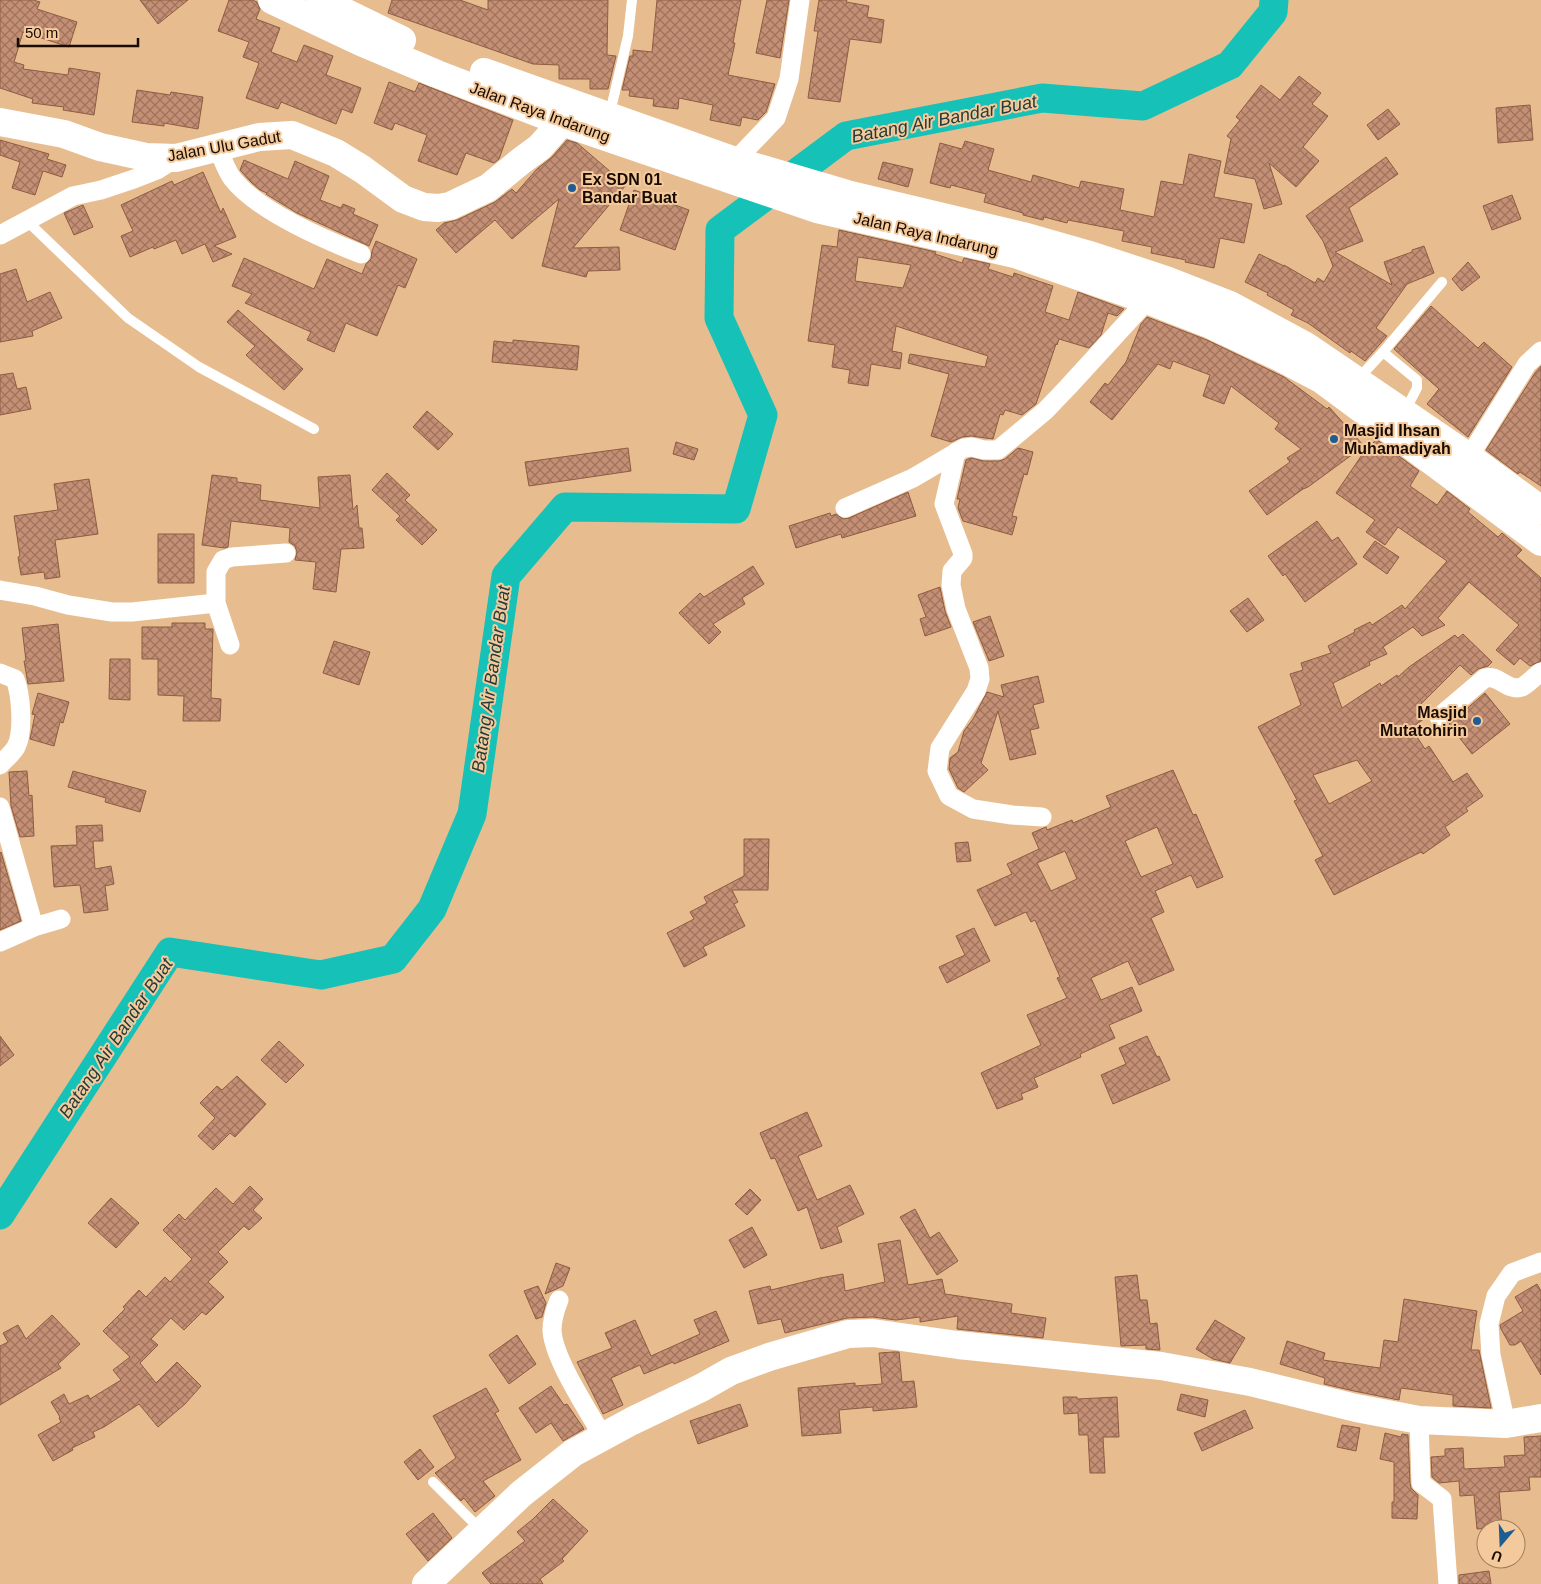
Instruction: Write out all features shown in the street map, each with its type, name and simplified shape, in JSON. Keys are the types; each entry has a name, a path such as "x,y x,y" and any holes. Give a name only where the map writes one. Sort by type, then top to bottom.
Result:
{"main road":[{"name":"Jalan Raya Indarung","path":"272,0 386,53 739,169 1023,236 1166,280 1230,306 1306,346 1469,457 1541,510"},
{"name":"Jalan Raya Indarung","path":"320,0 382,31 567,113 609,118 739,169 817,209 1015,254 1147,300 1211,325 1283,358 1321,379 1541,542"},
{"name":"Jalan Ulu Gadut","path":"0,122 64,134 100,147 146,157 176,158 259,137 292,135 336,154 362,169 403,199 424,207 438,208 450,206 488,188 520,160 540,147 567,113"},
{"path":"426,1584 521,1494 573,1453 731,1371 769,1356 848,1334 874,1333 958,1345 1160,1366 1250,1382 1356,1408 1419,1420 1506,1424 1541,1418"}],"street":[{"path":"739,169 776,118 789,79 800,0"},
{"path":"217,147 232,178 260,204 325,240 361,254"},
{"path":"0,235 73,196 101,190 157,170 176,158"},
{"path":"845,508 913,478 956,452 972,447 984,450 998,450 1045,411 1166,280"},
{"path":"1469,457 1526,364 1541,351"},
{"path":"956,452 944,504 963,558 952,571 951,585 956,609 979,668 980,679 976,691 940,748 937,771 949,796 973,809 1042,817"},
{"path":"230,645 216,603 216,572 223,560 232,557 286,553"},
{"path":"0,590 35,596 68,605 112,612 132,612 216,603"},
{"path":"1439,717 1485,678 1494,677 1508,687 1516,688 1523,686 1541,672"},
{"path":"0,673 15,679 19,689 20,708 17,745 0,765"},
{"path":"0,807 34,927"},
{"path":"0,942 34,927 61,918"},
{"path":"1506,1424 1490,1356 1489,1324 1496,1296 1512,1273 1541,1262"},
{"path":"559,1300 553,1317 552,1331 556,1351 603,1437"},
{"path":"1419,1420 1421,1483 1442,1499 1448,1584"}],"lane":[{"path":"609,118 628,36 632,0"},
{"path":"26,220 128,318 199,367 314,429"},
{"path":"1356,380 1383,352 1442,282"},
{"path":"1383,352 1417,380 1418,388 1404,413"},
{"path":"433,1482 482,1531"}],"building":[{"path":"0,0 33,0 40,2 37,9 77,22 69,47 23,32 14,62 24,65 23,69 68,75 69,68 100,73 94,115 63,110 64,107 32,103 33,99 0,88"},
{"path":"140,0 188,0 158,24"},
{"path":"229,0 252,0 257,2 260,9 256,19 280,28 271,52 297,62 304,45 333,56 326,75 361,88 352,113 342,109 336,124 281,102 278,109 246,98 259,63 243,57 249,42 218,31"},
{"path":"392,0 460,0 488,10 488,0 608,0 607,55 616,56 608,89 590,89 590,79 559,79 559,65 533,64 388,13"},
{"path":"657,0 741,0 728,75 775,84 766,112 758,120 742,117 740,126 710,120 713,105 679,98 678,109 653,106 654,99 629,96 630,90 622,90 630,56 633,56 633,50 652,52"},
{"path":"767,0 789,0 780,58 756,53"},
{"path":"819,0 847,0 846,2 869,6 867,17 884,20 881,43 850,39 840,102 808,98 818,31 814,31"},
{"path":"1299,76 1321,93 1312,104 1328,116 1303,147 1319,161 1296,187 1269,163 1282,204 1264,209 1255,179 1224,173 1231,139 1227,136 1240,120 1236,117 1261,85 1280,100"},
{"path":"389,82 415,92 419,83 513,120 499,159 494,163 466,153 457,175 418,161 427,135 395,123 392,130 374,123"},
{"path":"137,90 170,95 171,92 203,97 198,129 164,123 164,126 132,122"},
{"path":"1530,105 1533,140 1498,143 1496,108"},
{"path":"1388,109 1400,124 1378,140 1367,125"},
{"path":"0,140 49,154 47,159 66,165 62,177 43,171 35,195 12,188 20,162 0,155"},
{"path":"567,140 577,143 626,185 573,248 619,247 620,270 588,271 586,277 542,266 559,199 512,239 495,220 456,253 436,230 444,223 457,220 495,202 512,189 516,193 537,169 552,157"},
{"path":"965,141 994,149 988,170 1031,182 1033,175 1079,188 1081,181 1124,189 1120,210 1154,217 1161,181 1183,185 1189,154 1221,161 1214,197 1252,204 1244,243 1220,238 1214,268 1151,253 1152,247 1122,241 1124,231 1068,220 1067,223 1044,217 1043,220 984,202 986,194 951,185 950,188 930,183 940,143 962,149"},
{"path":"1386,157 1398,174 1349,208 1363,241 1335,252 1392,285 1384,262 1424,246 1434,273 1407,284 1376,328 1387,336 1365,361 1351,351 1350,353 1308,323 1291,315 1294,310 1267,295 1268,293 1245,282 1259,254 1284,265 1315,283 1318,278 1324,282 1333,266 1323,241 1306,216"},
{"path":"244,160 288,179 295,161 329,176 320,200 341,208 343,204 355,209 353,214 378,225 369,246 297,213 260,190 240,170"},
{"path":"883,162 913,169 908,187 878,179"},
{"path":"203,172 221,213 223,208 236,237 214,246 232,254 213,262 205,244 182,254 176,240 130,257 121,236 133,231 121,205 172,181 174,185"},
{"path":"634,190 689,210 675,250 620,230"},
{"path":"1512,195 1521,219 1492,230 1483,206"},
{"path":"83,205 93,227 74,235 64,213"},
{"path":"839,230 936,252 935,254 962,263 964,258 990,264 988,269 1013,277 1014,273 1053,286 1045,312 1069,320 1078,292 1124,309 1117,316 1108,313 1101,335 1089,348 1059,339 1036,404 1022,415 1005,410 1003,415 1000,414 993,439 971,436 962,437 951,442 931,436 949,374 908,363 910,354 985,367 988,356 896,326 892,351 902,353 900,369 871,364 868,386 848,383 850,370 832,367 835,345 808,341 822,245 837,247","holes":["858,257 911,265 903,288 855,281"]},
{"path":"376,241 417,259 405,288 398,285 377,336 346,323 334,352 307,340 311,332 245,303 252,294 232,286 244,258 314,289 327,259 362,274 366,264 371,259"},
{"path":"1468,262 1480,277 1462,291 1452,279"},
{"path":"16,269 27,302 50,292 62,318 32,331 33,336 0,342 0,274"},
{"path":"1431,306 1478,348 1484,342 1512,367 1468,437 1427,404 1439,389 1394,349"},
{"path":"238,310 303,369 284,390 246,355 255,346 227,322"},
{"path":"1147,317 1207,340 1284,377 1327,409 1329,407 1364,446 1267,515 1249,491 1290,462 1287,458 1301,449 1275,429 1279,423 1231,386 1224,404 1203,396 1210,375 1173,361 1170,369 1158,364 1112,420 1090,402 1105,383 1108,385 1126,362 1141,324"},
{"path":"513,340 579,346 577,370 492,362 494,341 513,343"},
{"path":"1541,366 1541,486 1520,472 1518,474 1486,450"},
{"path":"13,373 17,389 26,387 31,409 0,415 0,375"},
{"path":"427,411 453,434 438,450 413,427"},
{"path":"1376,439 1419,471 1410,486 1437,505 1447,491 1470,509 1468,512 1498,537 1502,533 1522,550 1516,556 1541,578 1541,661 1530,666 1520,658 1514,665 1496,650 1519,625 1469,582 1438,618 1445,625 1422,636 1413,627 1383,647 1387,654 1369,662 1370,665 1333,683 1342,708 1380,683 1381,686 1397,675 1398,677 1409,667 1455,635 1458,638 1463,634 1492,662 1471,675 1460,665 1421,704 1428,716 1411,728 1425,749 1429,746 1453,782 1467,773 1483,796 1466,808 1468,811 1445,827 1450,835 1423,854 1421,852 1334,895 1315,860 1323,856 1294,801 1297,800 1258,727 1301,705 1290,674 1303,670 1301,663 1331,653 1328,646 1355,632 1354,630 1370,622 1372,625 1402,605 1405,609 1447,561 1398,527 1385,545 1366,532 1375,520 1336,493 1366,449 1368,451","holes":["1357,760 1372,781 1329,804 1313,775"]},
{"path":"676,442 698,449 694,460 673,454"},
{"path":"628,448 631,471 529,486 525,462"},
{"path":"1018,448 1033,452 1027,475 1024,474 1012,516 1017,517 1012,535 963,521 958,508 960,499 957,499 966,460 971,458 984,461 999,461 1005,459"},
{"path":"387,473 410,495 405,500 437,530 422,545 396,520 400,516 372,490"},
{"path":"212,475 237,478 237,482 261,485 260,500 320,508 318,477 350,475 353,510 357,505 359,528 362,528 364,548 341,549 336,592 313,589 316,562 295,560 297,552 295,546 289,542 290,528 231,521 228,547 202,545"},
{"path":"89,479 98,534 55,540 60,577 45,579 44,572 21,575 14,516 58,510 54,484"},
{"path":"908,492 916,516 842,538 841,534 796,548 789,526 830,513 831,516 836,514 843,519 849,518"},
{"path":"1317,521 1332,541 1338,537 1357,564 1305,602 1285,574 1283,576 1268,556"},
{"path":"158,534 194,534 194,583 158,583"},
{"path":"1375,541 1399,557 1387,574 1363,557"},
{"path":"753,566 764,584 742,598 745,604 713,624 721,632 709,644 679,613 700,593 704,597"},
{"path":"940,587 945,611 951,627 925,636 920,619 926,617 918,595"},
{"path":"1248,598 1264,620 1247,632 1230,611"},
{"path":"990,616 1004,656 989,661 973,622"},
{"path":"172,623 205,623 205,629 213,629 211,698 221,699 220,721 183,721 184,696 158,695 158,659 142,659 142,627 172,627"},
{"path":"58,624 64,681 28,684 24,661 26,661 22,628"},
{"path":"334,641 370,652 359,685 323,673"},
{"path":"110,659 130,659 130,700 109,699"},
{"path":"1038,676 1044,702 1033,705 1039,728 1030,730 1036,754 1010,760 998,711 981,763 988,770 964,792 958,788 949,769 950,758 958,752 964,731 973,719 987,692 1004,697 1001,685"},
{"path":"38,693 69,702 63,723 60,722 54,746 30,739 35,715 32,714"},
{"name":"Masjid Mutatohirin","path":"1485,693 1510,724 1472,754 1449,724"},
{"path":"1173,770 1193,815 1196,814 1223,877 1197,888 1191,875 1155,891 1164,912 1151,918 1174,970 1139,985 1128,961 1091,978 1101,1000 1132,987 1142,1011 1109,1025 1115,1038 1080,1054 1081,1057 1034,1078 1038,1087 1021,1094 1023,1099 997,1109 981,1073 1041,1045 1027,1015 1067,998 1057,978 1060,977 1035,920 1031,922 1026,912 995,926 977,890 1012,874 1007,864 1039,849 1032,833 1046,827 1047,830 1072,820 1073,823 1111,807 1106,796","holes":["1157,827 1173,864 1141,877 1125,841","1065,851 1077,879 1051,891 1037,863"]},
{"path":"27,771 29,796 32,795 34,836 20,837 11,806 9,772"},
{"path":"73,771 146,791 140,812 105,802 106,798 68,787"},
{"path":"102,825 103,841 93,841 95,869 111,866 114,884 105,886 108,910 84,913 80,885 54,887 51,846 77,845 76,826"},
{"path":"744,839 769,839 768,890 732,890 738,902 734,904 745,926 703,947 707,955 684,967 667,933 694,919 690,912 707,903 704,897 744,876"},
{"path":"968,842 971,861 957,862 955,843"},
{"path":"0,853 21,921 0,930"},
{"path":"974,928 990,961 947,983 939,967 965,955 956,936"},
{"path":"0,1036 14,1055 0,1066"},
{"path":"1147,1036 1170,1080 1113,1104 1101,1075 1126,1064 1119,1048"},
{"path":"279,1041 304,1065 286,1083 261,1060"},
{"path":"237,1076 266,1104 235,1137 230,1133 213,1150 198,1136 215,1118 200,1103 217,1086 222,1090"},
{"path":"807,1112 822,1146 798,1156 817,1200 850,1185 864,1214 837,1227 842,1242 821,1249 807,1207 798,1211 775,1158 771,1159 760,1133"},
{"path":"250,1186 263,1199 253,1210 262,1218 249,1230 244,1226 218,1252 228,1262 208,1282 224,1297 206,1315 202,1312 184,1330 171,1318 151,1339 158,1345 140,1363 156,1383 177,1362 201,1386 185,1404 158,1427 139,1404 93,1432 95,1437 72,1448 73,1450 53,1461 38,1435 61,1422 51,1402 64,1394 69,1404 88,1395 90,1399 121,1380 113,1370 130,1357 103,1331 125,1309 123,1307 139,1290 146,1297 165,1277 170,1282 192,1259 163,1230 179,1214 185,1220 216,1188 233,1204"},
{"path":"750,1189 761,1200 747,1215 735,1204"},
{"path":"111,1198 139,1223 116,1248 88,1223"},
{"path":"915,1209 930,1238 939,1232 958,1261 937,1275 900,1217"},
{"path":"752,1227 767,1255 744,1268 729,1240"},
{"path":"900,1240 908,1285 942,1279 945,1294 1012,1304 1011,1313 1046,1318 1043,1338 957,1329 958,1316 920,1322 920,1317 896,1320 873,1317 847,1318 785,1333 781,1319 758,1324 749,1291 770,1286 771,1290 843,1274 845,1291 885,1282 878,1244"},
{"path":"556,1263 570,1268 563,1286 545,1294"},
{"path":"1137,1275 1140,1300 1147,1300 1150,1324 1157,1323 1160,1350 1146,1349 1146,1345 1121,1346 1115,1277"},
{"path":"1537,1284 1541,1291 1541,1375 1521,1341 1515,1345 1510,1345 1500,1325 1523,1311 1515,1297"},
{"path":"538,1286 546,1303 542,1317 536,1319 524,1291"},
{"path":"1404,1299 1477,1311 1471,1350 1479,1350 1491,1408 1453,1406 1453,1395 1401,1388 1399,1400 1354,1391 1324,1384 1325,1378 1280,1364 1287,1341 1325,1353 1323,1360 1380,1368 1384,1340 1398,1342"},
{"path":"716,1311 729,1341 674,1364 673,1362 644,1374 640,1365 611,1378 623,1405 603,1414 577,1362 612,1348 605,1333 635,1320 651,1356 700,1334 694,1320"},
{"path":"52,1315 80,1344 58,1364 61,1368 0,1405 0,1346 8,1342 3,1333 18,1325 26,1339"},
{"path":"1215,1320 1245,1338 1230,1363 1213,1359 1196,1349"},
{"path":"517,1335 536,1364 509,1384 489,1355"},
{"path":"899,1352 902,1382 914,1381 917,1407 873,1411 873,1407 839,1410 841,1433 802,1436 798,1388 855,1383 855,1386 882,1384 879,1353"},
{"path":"551,1386 564,1405 567,1404 584,1429 563,1441 551,1423 536,1433 519,1408"},
{"path":"486,1388 499,1411 495,1413 521,1460 483,1481 495,1496 475,1512 464,1498 461,1501 435,1473 456,1458 433,1416"},
{"path":"1181,1394 1208,1400 1205,1417 1177,1410"},
{"path":"1063,1397 1077,1397 1077,1399 1117,1397 1119,1437 1103,1437 1105,1473 1090,1473 1088,1435 1079,1435 1078,1413 1064,1414"},
{"path":"740,1404 748,1426 698,1444 690,1421"},
{"path":"1245,1410 1253,1428 1202,1451 1194,1433"},
{"path":"1342,1425 1360,1428 1356,1451 1337,1447"},
{"path":"1385,1433 1401,1437 1402,1434 1408,1435 1410,1483 1411,1488 1418,1495 1417,1519 1392,1518 1394,1462 1380,1459"},
{"path":"1541,1436 1541,1477 1529,1477 1530,1490 1499,1492 1501,1519 1476,1519 1474,1495 1460,1496 1459,1481 1439,1483 1432,1477 1431,1457 1445,1456 1445,1449 1463,1448 1464,1469 1505,1467 1504,1456 1525,1455 1524,1437"},
{"path":"420,1449 434,1467 418,1480 404,1462"},
{"path":"553,1499 588,1531 562,1559 564,1561 540,1579 543,1584 491,1584 482,1573 525,1541 517,1532"},
{"path":"433,1513 452,1538 428,1561 406,1534"},
{"path":"1489,1571 1491,1584 1459,1584 1459,1575"}],"waterway":[{"name":"Batang Air Bandar Buat","path":"0,1215 170,952 321,975 393,959 432,909 472,814 506,576 565,507 736,509 763,415 719,318 720,230 846,136 1042,98 1143,106 1230,65 1273,12 1274,0"}],"place":[{"name":"Ex SDN 01 Bandar Buat","path":"572,188"},
{"name":"Masjid Ihsan Muhamadiyah","path":"1334,439"},
{"name":"Masjid Mutatohirin","path":"1477,721"}]}
